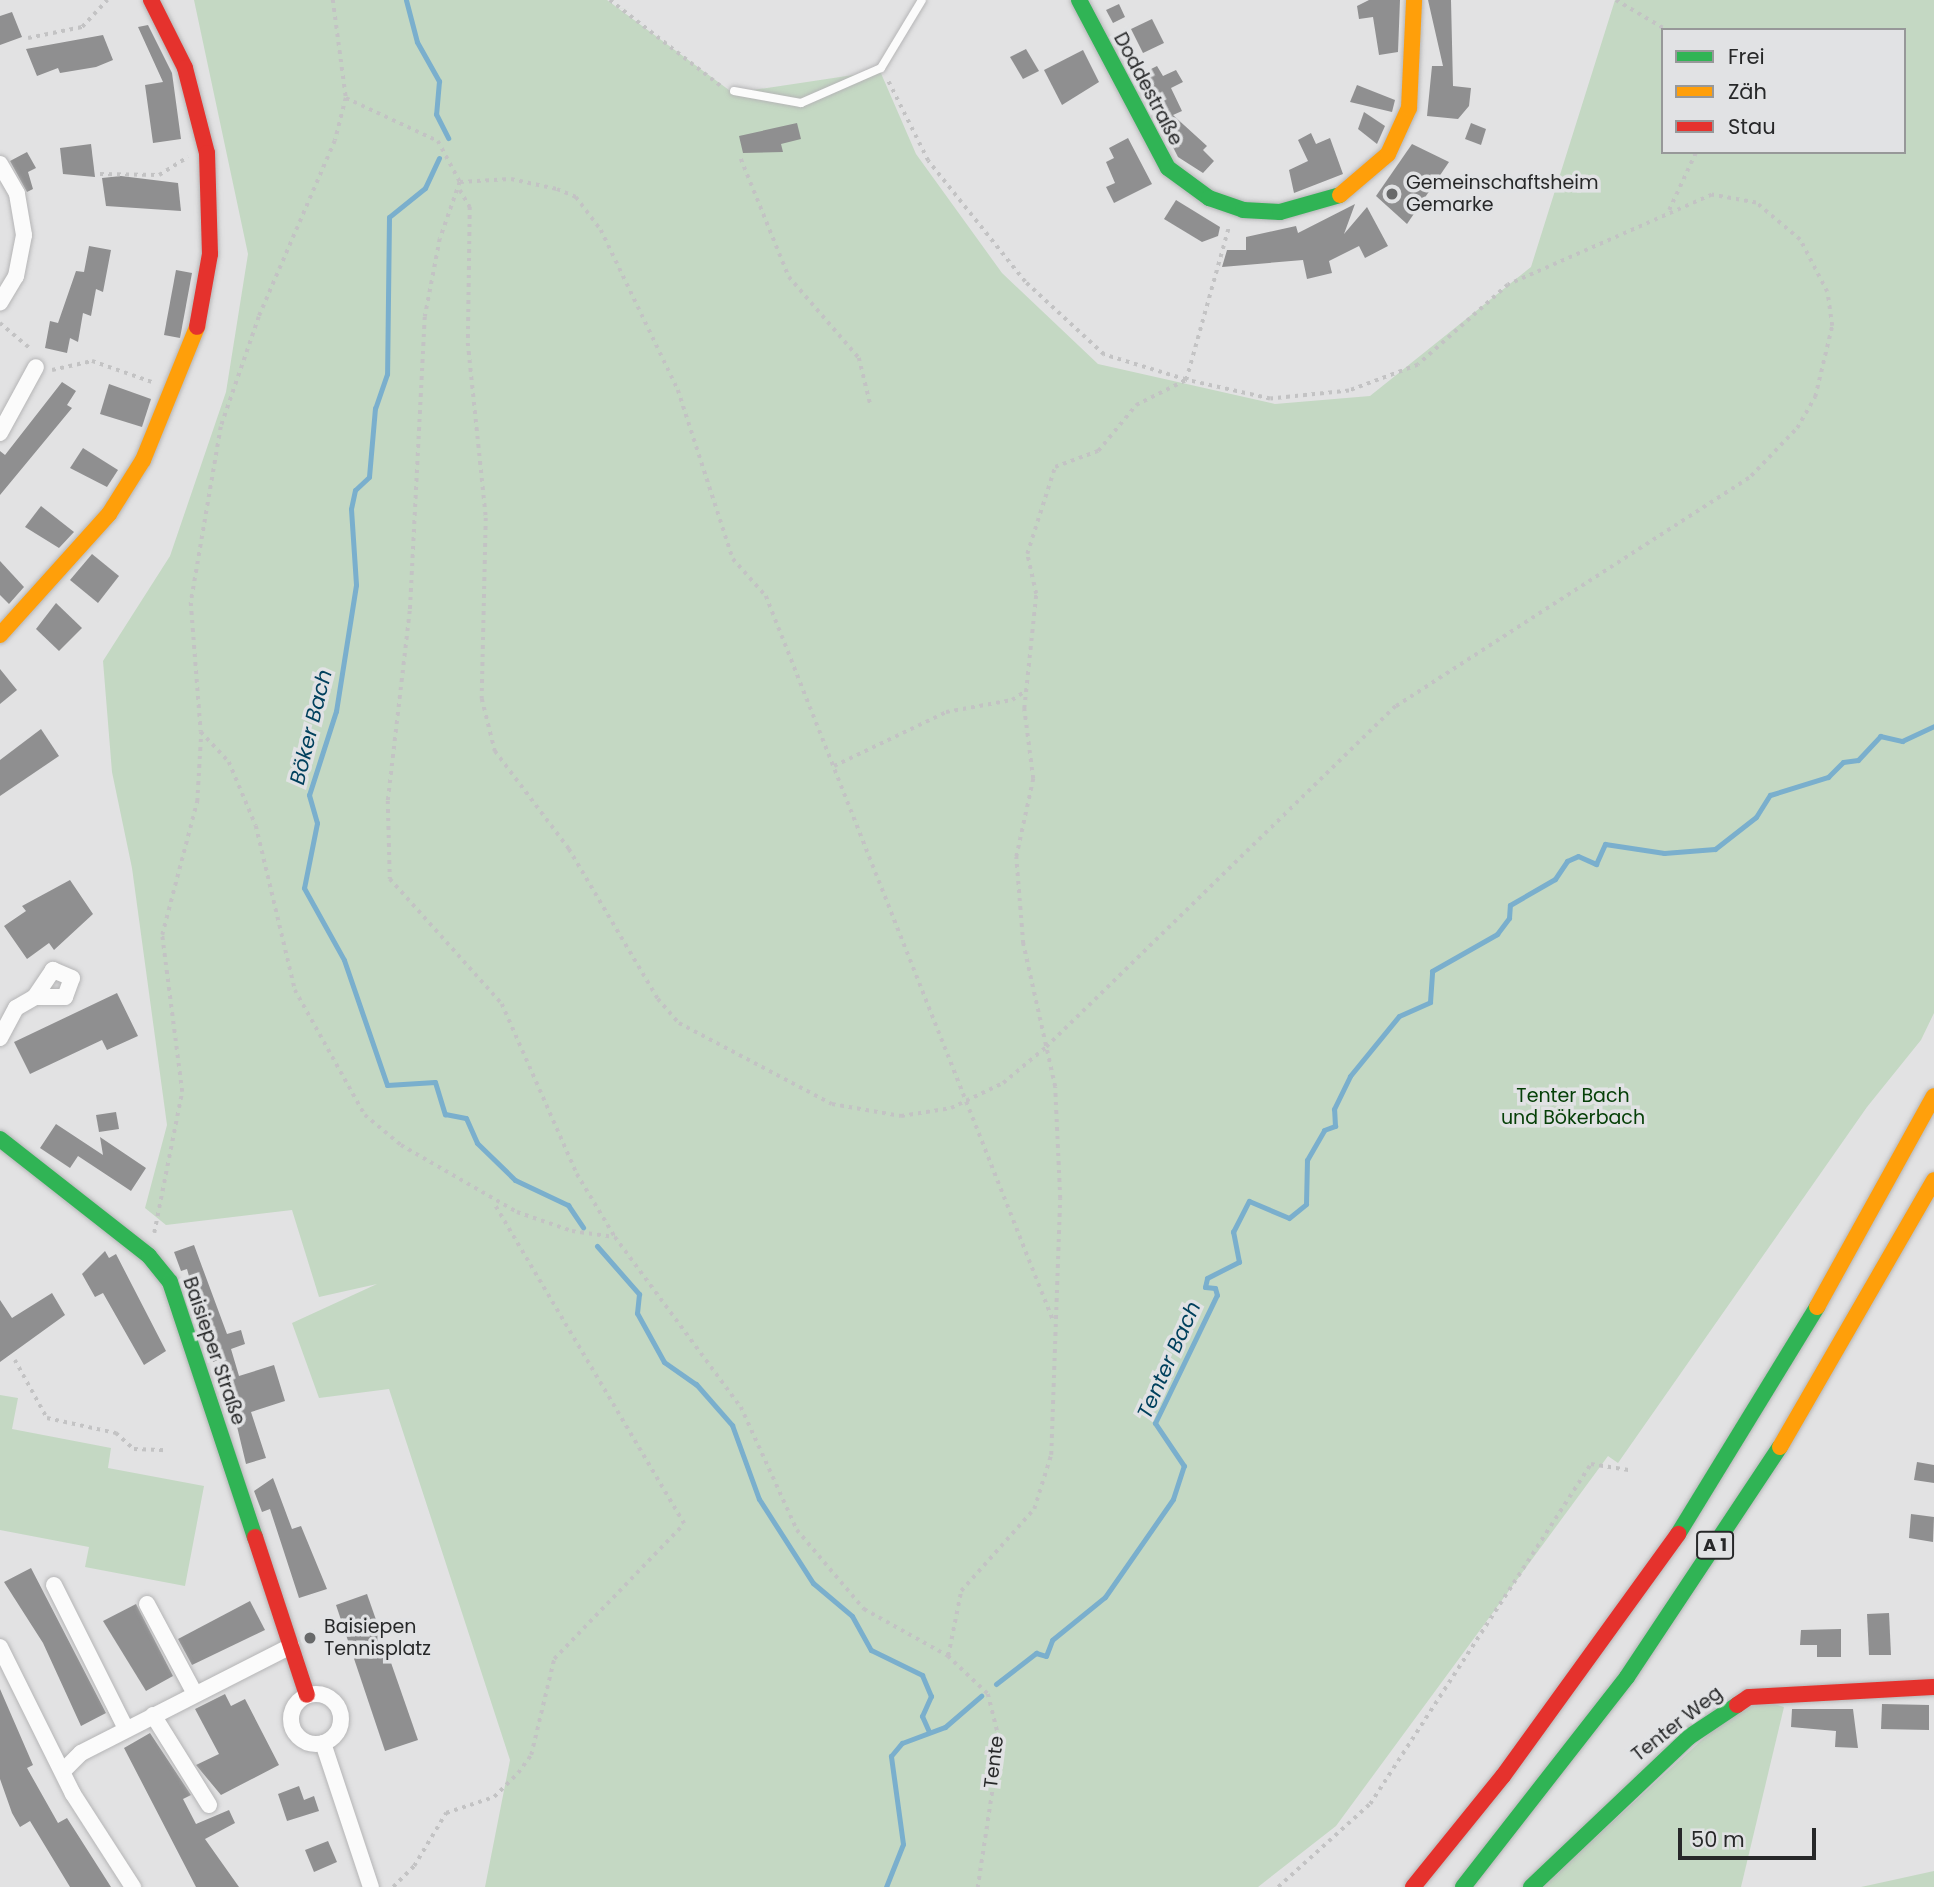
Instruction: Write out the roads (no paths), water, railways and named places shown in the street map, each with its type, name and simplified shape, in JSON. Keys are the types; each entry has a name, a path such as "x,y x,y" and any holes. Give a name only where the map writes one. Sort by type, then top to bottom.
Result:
{"main road":[{"path":"0,635 99,528 177,390 193,349 210,254 207,153 185,68 151,0"},
{"name":"Doddestraße","path":"1079,0 1162,160 1194,189 1235,207 1280,212 1323,205 1388,154 1409,108 1413,0"},
{"name":"A 1","path":"1413,1887 1503,1776 1669,1549 1826,1292 1934,1096"},
{"name":"Baisieper Straße","path":"0,1139 149,1256 173,1289 307,1695"},
{"name":"A 1","path":"1464,1887 1627,1677 1702,1565 1781,1445 1934,1180"},
{"name":"Tenter Weg","path":"1531,1887 1689,1737 1749,1697 1934,1687"}],"street":[{"path":"0,163 17,194 24,234 16,276 0,303"},
{"path":"0,433 38,361"},
{"path":"0,1038 12,1012 36,997"},
{"path":"54,1585 126,1729"},
{"path":"147,1604 195,1694"},
{"path":"64,1770 81,1753 291,1646"},
{"path":"0,1647 64,1770 133,1887"},
{"path":"307,1695 324,1695 339,1709 338,1731 323,1743 302,1740 291,1725 295,1704 307,1695"},
{"path":"153,1715 209,1805"},
{"path":"323,1743 371,1887"}],"lane":[{"path":"734,92 801,103 881,68 922,0"}],"waterway":[{"name":"Böker Bach","path":"406,0 417,42 439,81 436,114 448,138"},
{"name":"Böker Bach","path":"439,158 425,188 389,217 387,374 375,408 369,477 355,490 351,509 356,585 336,711 309,795 317,823 304,888 344,960 387,1085 435,1082 445,1114 466,1118 477,1143 515,1180 568,1205 583,1227"},
{"name":"Tenter Bach","path":"996,1684 1036,1653 1046,1656 1052,1640 1105,1597 1173,1499 1184,1466 1155,1423 1217,1295 1215,1288 1205,1287 1207,1278 1239,1262 1233,1232 1249,1201 1289,1218 1306,1204 1307,1160 1324,1130 1335,1126 1334,1109 1350,1076 1399,1016 1430,1002 1432,971 1497,934 1509,918 1510,905 1555,879 1567,861 1578,856 1596,864 1605,844 1664,853 1715,849 1756,817 1770,795 1828,777 1843,762 1858,760 1880,736 1902,741 1934,726"},
{"name":"Böker Bach","path":"597,1246 639,1294 637,1313 664,1362 696,1384 732,1425 759,1499 813,1583 852,1616 871,1650 922,1675 931,1696 922,1716 929,1732"},
{"name":"Tenter Bach","path":"886,1887 903,1844 891,1756 902,1743 945,1727 981,1696"}],"place":[{"name":"Gemeinschaftsheim Gemarke","path":"1392,194"},
{"name":"Baisiepen Tennisplatz","path":"310,1638"}],"park label":[{"name":"Tenter Bach und Bökerbach","path":"1573,1107"}]}
